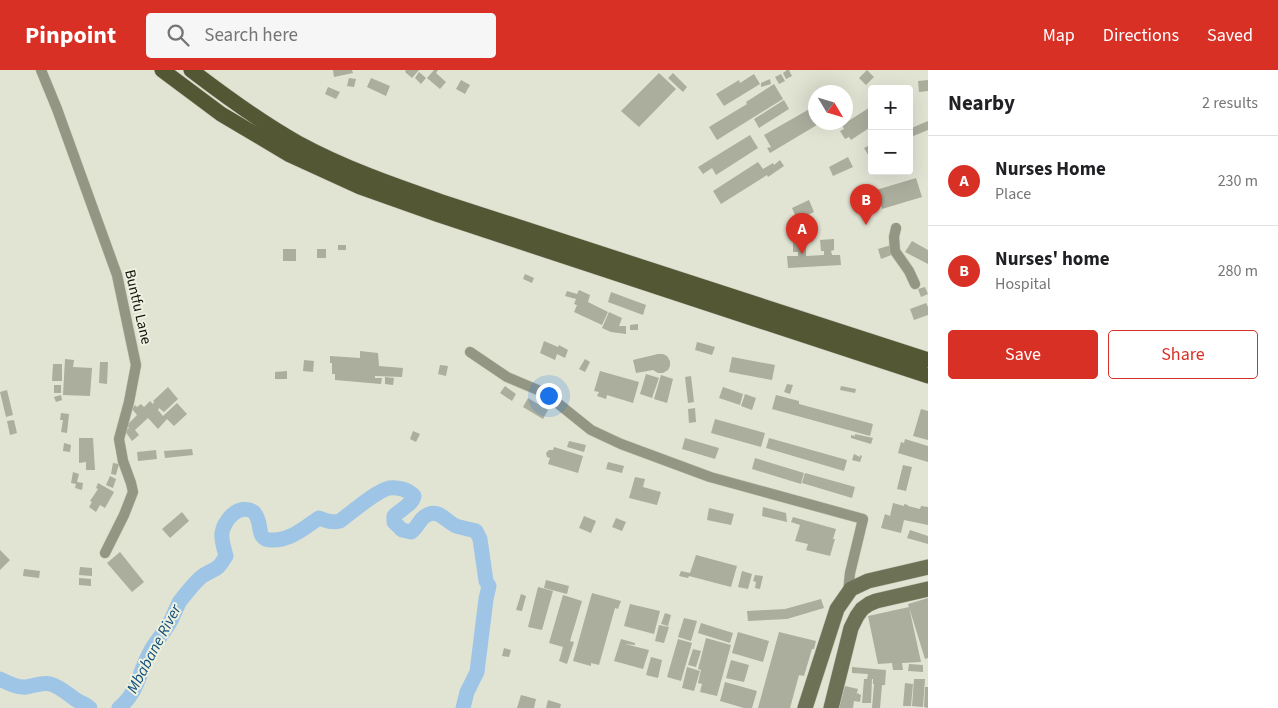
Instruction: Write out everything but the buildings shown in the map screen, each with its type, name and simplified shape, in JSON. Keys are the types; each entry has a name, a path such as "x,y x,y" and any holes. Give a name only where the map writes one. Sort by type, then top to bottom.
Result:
{"main road":[{"path":"162,70 221,114 282,150 360,187 448,218 928,376"},
{"path":"191,70 235,104 298,143 364,174 442,202 928,360"}],"street":[{"name":"Buntfu Lane","path":"41,70 117,275 136,365 119,439 133,492 106,552"},
{"path":"896,228 894,237 895,251 909,271 914,284"},
{"path":"470,352 507,377 545,393 591,430 621,444 710,477 863,518 850,573 848,594 862,609"},
{"path":"805,708 837,609 851,588 868,581 928,567"},
{"path":"830,708 851,628 862,609 876,601 928,589"}],"waterway":[{"name":"Mbabane River","path":"119,708 134,689 151,650 170,622 180,601 198,580 219,566 226,556 222,533 226,522 234,513 246,509 250,510 256,515 262,536 267,539 278,540 291,536 319,518 334,522 340,521 377,493 389,488 406,490 414,496 409,504 394,516 394,522 402,530 411,532 424,517 433,513 442,516 456,526 476,531 480,539 486,581 489,586 477,672 467,692 463,708"},
{"name":"Mbabane River","path":"0,679 23,687 50,684 58,687 90,708"}],"place":[{"name":"Nurses' home","path":"866,225"},
{"name":"Nurses Home","path":"802,254"}]}
